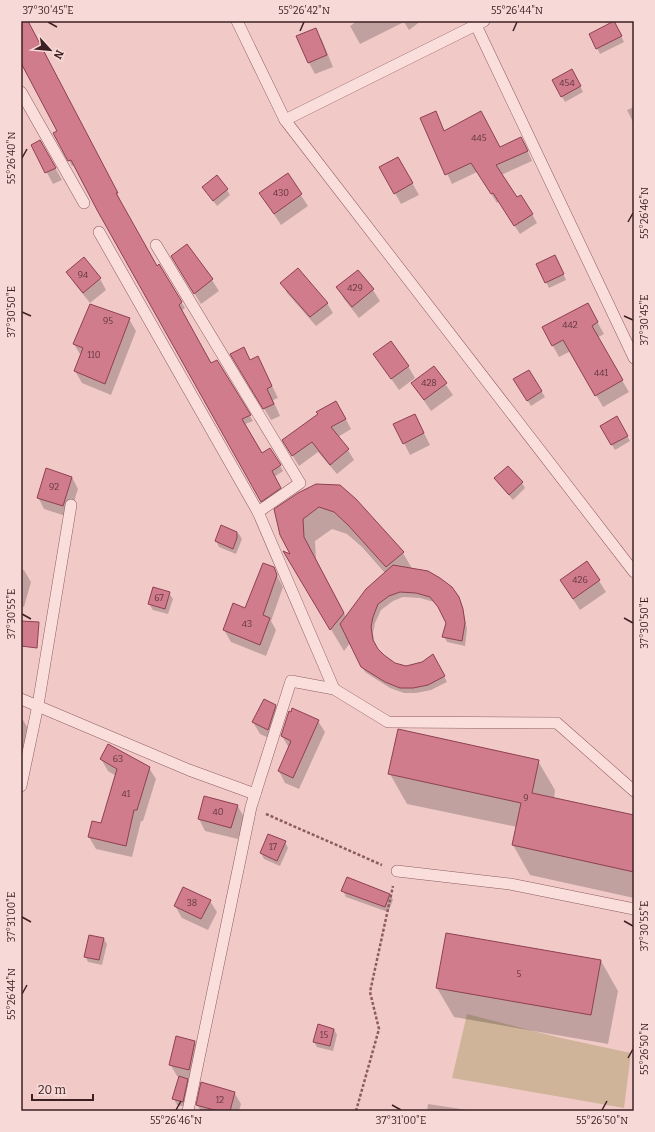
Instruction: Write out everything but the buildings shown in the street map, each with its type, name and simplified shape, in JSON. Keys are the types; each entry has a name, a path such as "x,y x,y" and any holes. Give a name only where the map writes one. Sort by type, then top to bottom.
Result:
{"lane":[{"path":"237,21 285,120 634,572"},
{"path":"285,120 478,22 634,358"},
{"path":"21,92 84,204"},
{"path":"99,232 258,512 334,689"},
{"path":"156,245 300,484 258,512"},
{"path":"21,786 38,705 71,505"},
{"path":"188,1111 251,807 291,681 334,689 388,722 557,723 634,791"},
{"path":"21,699 190,770 255,794"},
{"path":"396,871 510,884 634,909"}],"path":[{"path":"251,807 396,871 370,992 379,1029 356,1111"}],"shaded area":[{"path":"467,1014 561,1038 631,1053 624,1108 452,1078"}]}
